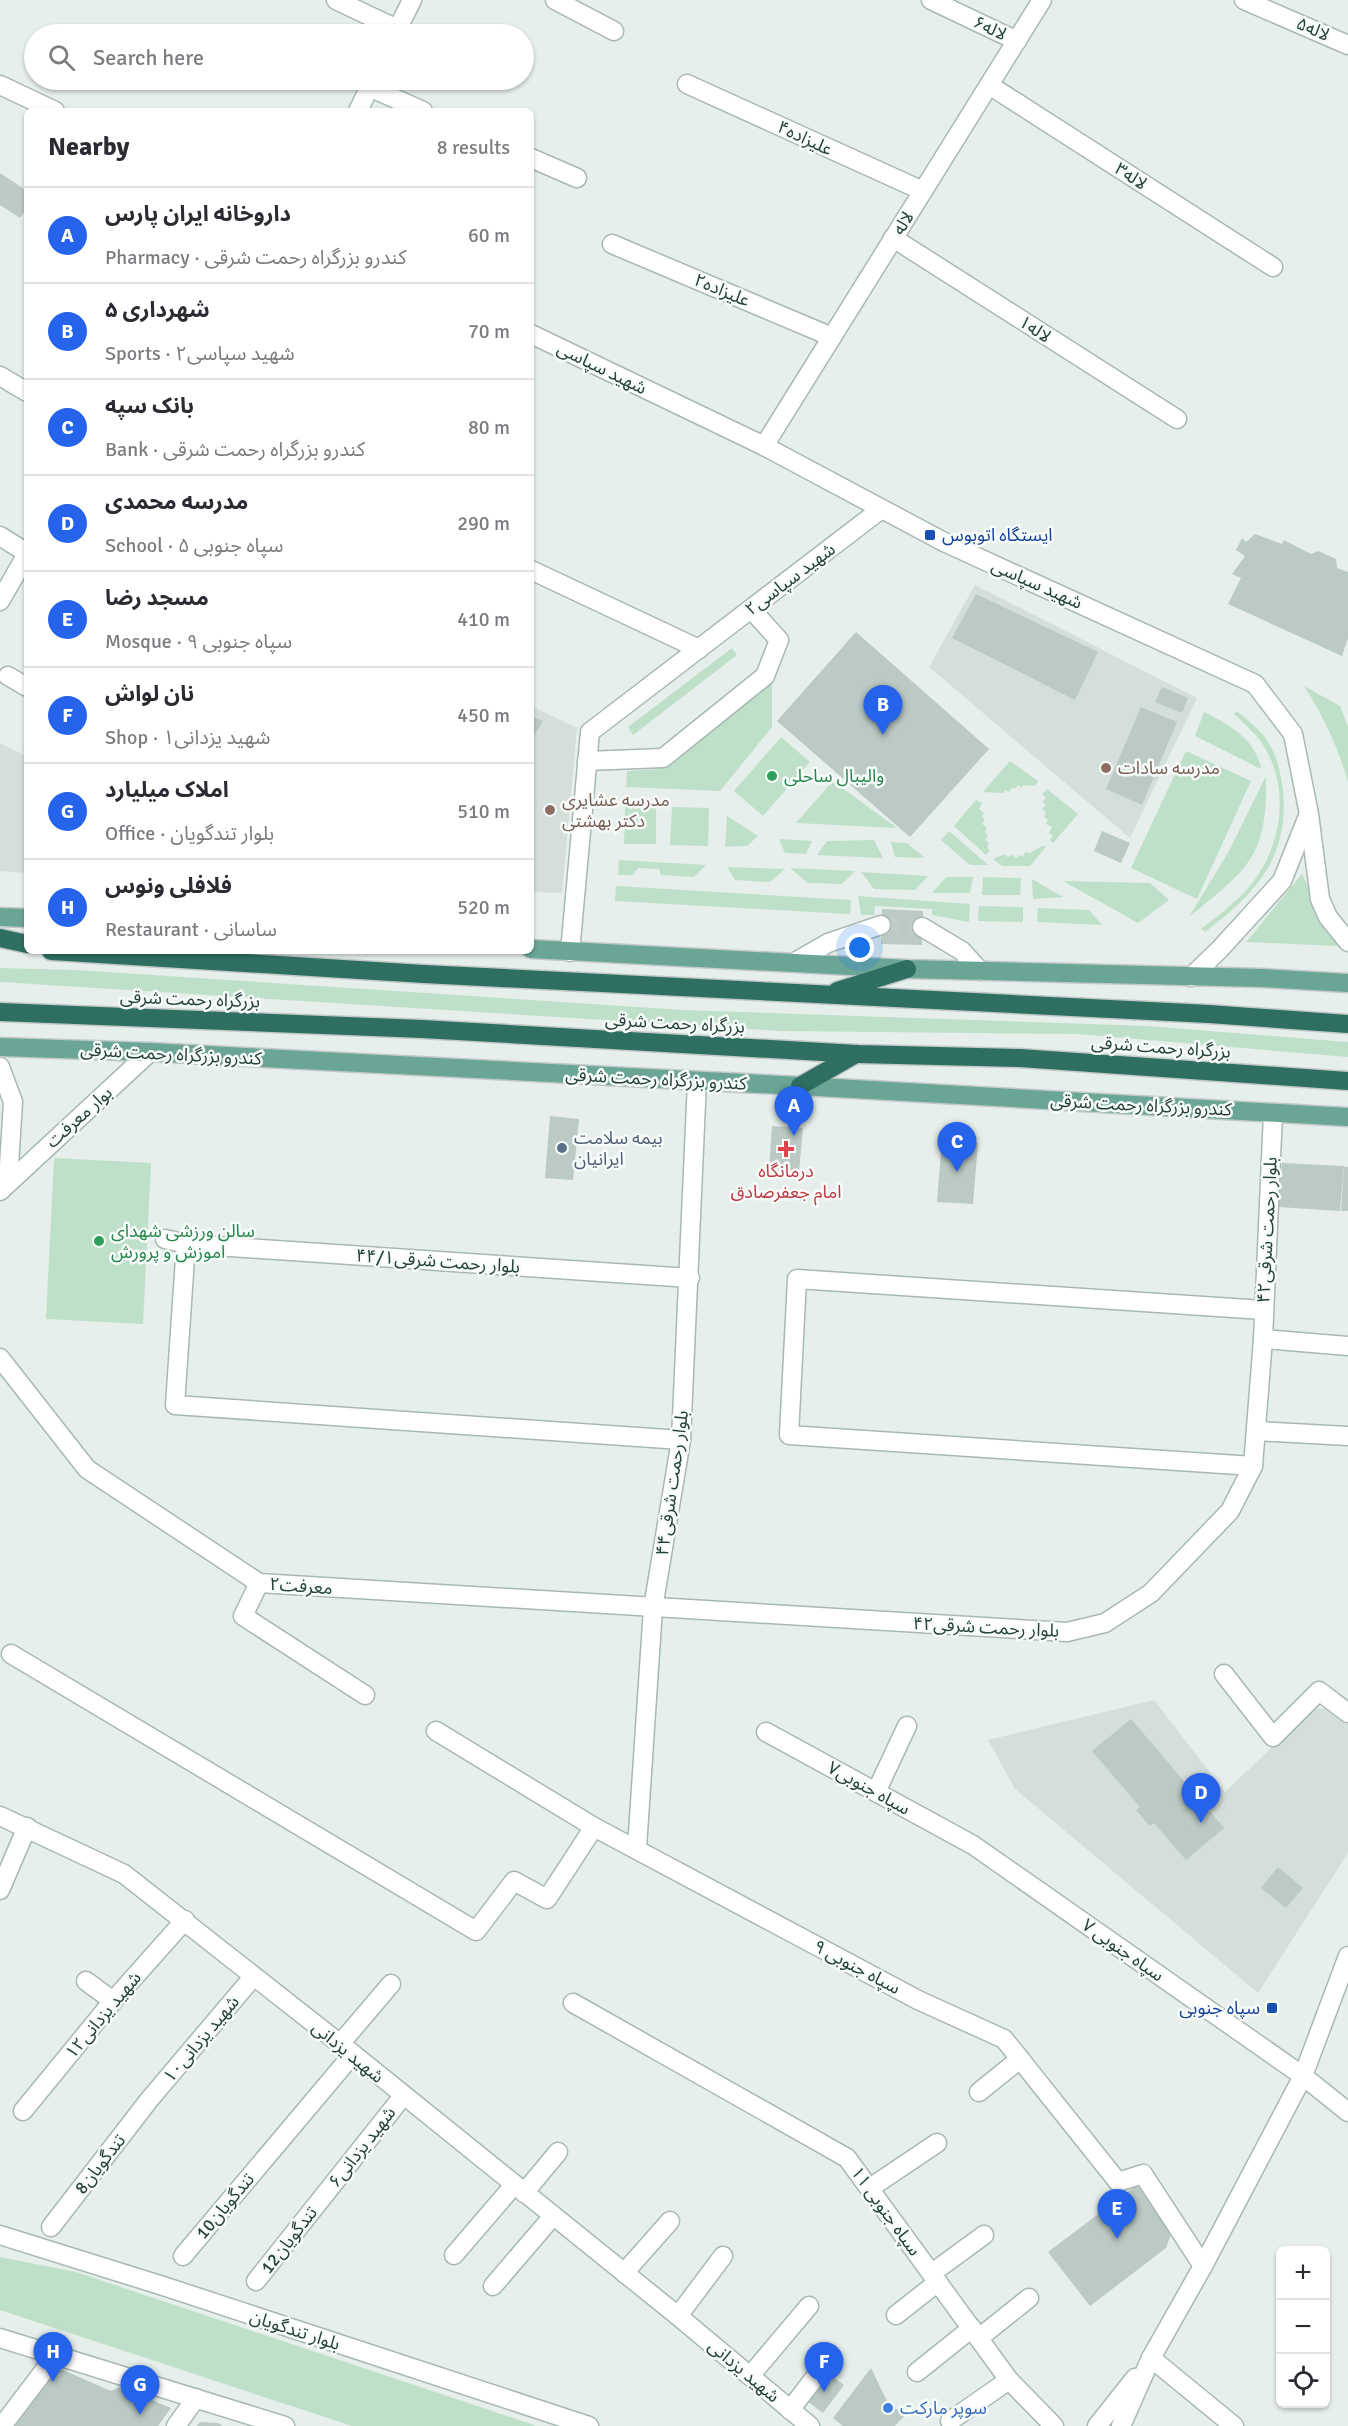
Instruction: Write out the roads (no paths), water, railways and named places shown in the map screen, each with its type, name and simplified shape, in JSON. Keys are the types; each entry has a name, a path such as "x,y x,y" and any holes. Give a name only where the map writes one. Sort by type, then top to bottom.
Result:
{"highway":[{"path":"0,938 24,943"},
{"path":"0,949 24,950"},
{"name":"بزرگراه رحمت شرقی","path":"101,954 424,974 1209,1014 1348,1024"},
{"path":"824,994 907,969"},
{"name":"بزرگراه رحمت شرقی","path":"0,1012 422,1029 857,1054 1020,1058 1348,1081"},
{"path":"800,1086 857,1054"}],"main road":[{"path":"0,917 24,918"},
{"path":"534,949 907,969 1191,976 1348,983"},
{"name":"کندرو بزرگراه رحمت شرقی","path":"0,1047 150,1052 1348,1117"}],"street":[{"path":"336,0 381,24"},
{"path":"400,24 412,0"},
{"path":"555,0 614,31"},
{"name":"۶لاله","path":"931,0 1017,41"},
{"name":"لاله","path":"764,446 1042,0"},
{"name":"لاله۵","path":"1244,0 1348,45"},
{"name":"علیزاده۴","path":"687,84 923,192"},
{"name":"۳لاله","path":"989,85 1273,267"},
{"path":"359,108 368,90"},
{"path":"384,90 417,108"},
{"path":"2,91 47,108"},
{"path":"534,159 577,178"},
{"name":"۱لاله","path":"893,238 1177,419"},
{"name":"علیزاده۲","path":"612,244 832,337"},
{"name":"شهید سپاسی","path":"534,335 764,446 880,510 963,551 1255,684 1293,734 1309,814 1320,898 1328,916 1348,942"},
{"path":"0,376 24,390"},
{"name":"شهید سپاسی۲","path":"570,952 590,732 880,510"},
{"path":"0,536 24,551"},
{"path":"0,601 24,558"},
{"path":"534,571 699,649"},
{"path":"587,761 663,758 765,676 779,640 751,609"},
{"path":"8,676 24,685"},
{"path":"1191,976 1282,880 1309,814"},
{"path":"795,962 828,943 881,925"},
{"path":"922,927 962,951 980,971"},
{"name":"بوار معرفت","path":"4,1186 150,1052"},
{"path":"0,1067 13,1102 4,1186"},
{"name":"۴۴بلوار رحمت شرقی","path":"637,1848 653,1608 681,1440 697,1081"},
{"name":"بلوار رحمت شرقی۴۲","path":"653,1608 1067,1632 1105,1623 1151,1593 1230,1511 1253,1467 1263,1339 1273,1113"},
{"name":"بلوار رحمت شرقی۴۴/۱","path":"165,1239 186,1244 690,1278"},
{"path":"186,1244 175,1405 681,1440"},
{"path":"1253,1467 789,1435 796,1290 797,1279 1263,1310"},
{"path":"1263,1339 1348,1346"},
{"name":"معرفت۲","path":"0,1358 87,1469 259,1583 653,1608"},
{"path":"1256,1431 1348,1436"},
{"path":"259,1583 243,1616 365,1695"},
{"path":"11,1654 476,1931 514,1881 547,1899 594,1827"},
{"path":"1224,1674 1273,1737 1319,1691 1348,1713"},
{"path":"876,1792 907,1726"},
{"name":"۹ سپاه جنوبی","path":"436,1731 594,1827 918,2000 1004,2039 1118,2182 1143,2174 1203,2266"},
{"name":"سپاه جنوبی۷","path":"766,1732 973,1845"},
{"name":"شهید یزدانی","path":"0,1816 124,1874 185,1920 253,1977 678,2316 810,2426"},
{"path":"0,1890 27,1827"},
{"name":"۷ سپاه جنوبی","path":"973,1845 1302,2076 1348,2112"},
{"name":"شهید یزدانی۱۲","path":"23,2111 113,2001 185,1920"},
{"path":"1121,2426 1151,2358 1203,2266 1302,2076 1348,1956"},
{"name":"شهید یزدانی۱۰","path":"149,2100 253,1977"},
{"path":"86,1981 113,2001"},
{"name":"10تندگویان","path":"183,2256 268,2155 391,1984"},
{"name":"۱۱ سپاه جنوبی","path":"573,2003 848,2158 1009,2380 1054,2426"},
{"path":"979,2092 1020,2059"},
{"name":"شهید یزدانی۶","path":"321,2199 403,2096"},
{"name":"8تندگویان","path":"51,2227 149,2100"},
{"path":"870,2188 937,2143"},
{"path":"454,2255 558,2152"},
{"name":"12تندگویان","path":"256,2281 321,2199"},
{"path":"493,2286 553,2216"},
{"path":"624,2273 670,2221"},
{"name":"بلوار تندگویان","path":"0,2235 589,2426"},
{"path":"896,2315 984,2235"},
{"path":"678,2316 723,2256"},
{"path":"917,2372 1029,2298"},
{"path":"750,2376 809,2306"},
{"path":"0,2338 280,2425"},
{"path":"2,2426 56,2355"},
{"path":"1096,2426 1151,2358"},
{"path":"1151,2358 1234,2426"},
{"path":"790,2410 826,2363"},
{"path":"950,2421 1009,2380"},
{"path":"176,2426 196,2398"}],"tunnel":[{"path":"881,925 922,927"}],"place":[{"name":"ایستگاه اتوبوس","path":"930,535"},
{"name":"شهرداری ۵","path":"883,735"},
{"name":"مدرسه سادات","path":"1106,768"},
{"name":"والیبال ساحلی","path":"772,776"},
{"name":"مدرسه عشایری دکتر بهشتی","path":"550,810"},
{"name":"داروخانه ایران پارس","path":"794,1136"},
{"name":"بیمه سلامت ایرانیان","path":"562,1148"},
{"name":"درمانگاه امام جعفرصادق","path":"786,1149"},
{"name":"بانک سپه","path":"957,1172"},
{"name":"سالن ورزشی شهدای اموزش و پرورش","path":"99,1241"},
{"name":"مدرسه محمدی","path":"1201,1823"},
{"name":"سپاه جنوبی","path":"1272,2008"},
{"name":"مسجد رضا","path":"1117,2239"},
{"name":"فلافلی ونوس","path":"53,2382"},
{"name":"نان لواش","path":"824,2392"},
{"name":"سوپر مارکت","path":"888,2408"},
{"name":"املاک میلیارد","path":"140,2415"}]}
